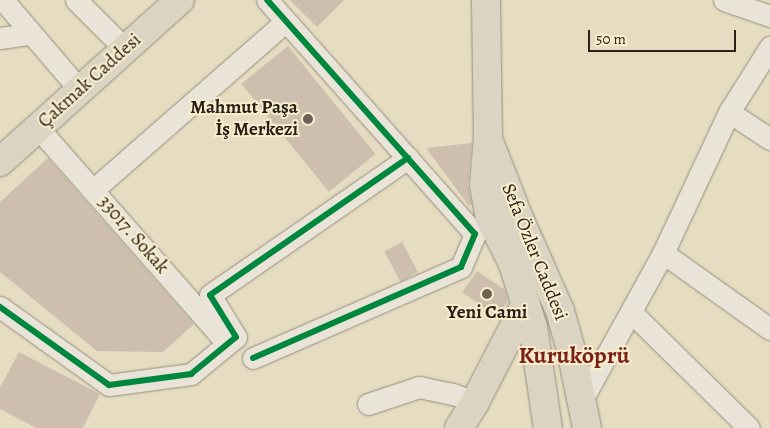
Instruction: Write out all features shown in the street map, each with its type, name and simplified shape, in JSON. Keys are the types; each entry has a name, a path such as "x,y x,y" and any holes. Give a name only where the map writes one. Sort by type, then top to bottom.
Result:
{"main road":[{"name":"Çakmak Caddesi","path":"0,162 180,0"},
{"name":"Sefa Özler Caddesi","path":"486,0 488,137 484,185 490,218 513,264 533,326 548,428"},
{"name":"Sefa Özler Caddesi","path":"488,137 518,216 560,311 582,398 587,428"},
{"path":"459,428 475,402 526,303"}],"street":[{"path":"3,0 30,34 80,90"},
{"path":"76,0 126,49"},
{"path":"253,358 461,267 475,234 267,0"},
{"path":"724,0 770,16"},
{"path":"93,190 285,22"},
{"path":"0,38 30,34"},
{"path":"582,398 632,313 663,253 729,112 770,47"},
{"path":"729,112 770,139"},
{"name":"33017. Sokak","path":"38,128 227,343"},
{"path":"0,307 109,385 191,374 236,337 210,295 408,158"},
{"path":"663,253 770,329"},
{"path":"632,313 749,428"},
{"path":"368,404 419,387 453,394 475,402"}],"building":[{"path":"290,0 344,0 317,27"},
{"name":"Mahmut Paşa İş Merkezi","path":"288,46 375,154 329,192 241,84"},
{"path":"472,143 468,184 472,204 469,206 426,148"},
{"path":"48,158 194,324 163,352 97,351 0,272 0,202"},
{"path":"402,242 418,272 400,281 384,251"},
{"name":"Yeni Cami","path":"477,271 505,290 508,301 497,317 462,292"},
{"path":"19,352 100,394 83,428 36,428 0,409 0,388"}],"cycle path":[{"path":"253,358 461,267 475,234 267,0"},
{"path":"0,307 109,385 191,374 236,337 210,295 408,158"}],"place":[{"name":"Mahmut Paşa İş Merkezi","path":"308,119"},
{"name":"Yeni Cami","path":"487,294"}],"district":[{"name":"Kuruköprü","path":"574,356"}]}
